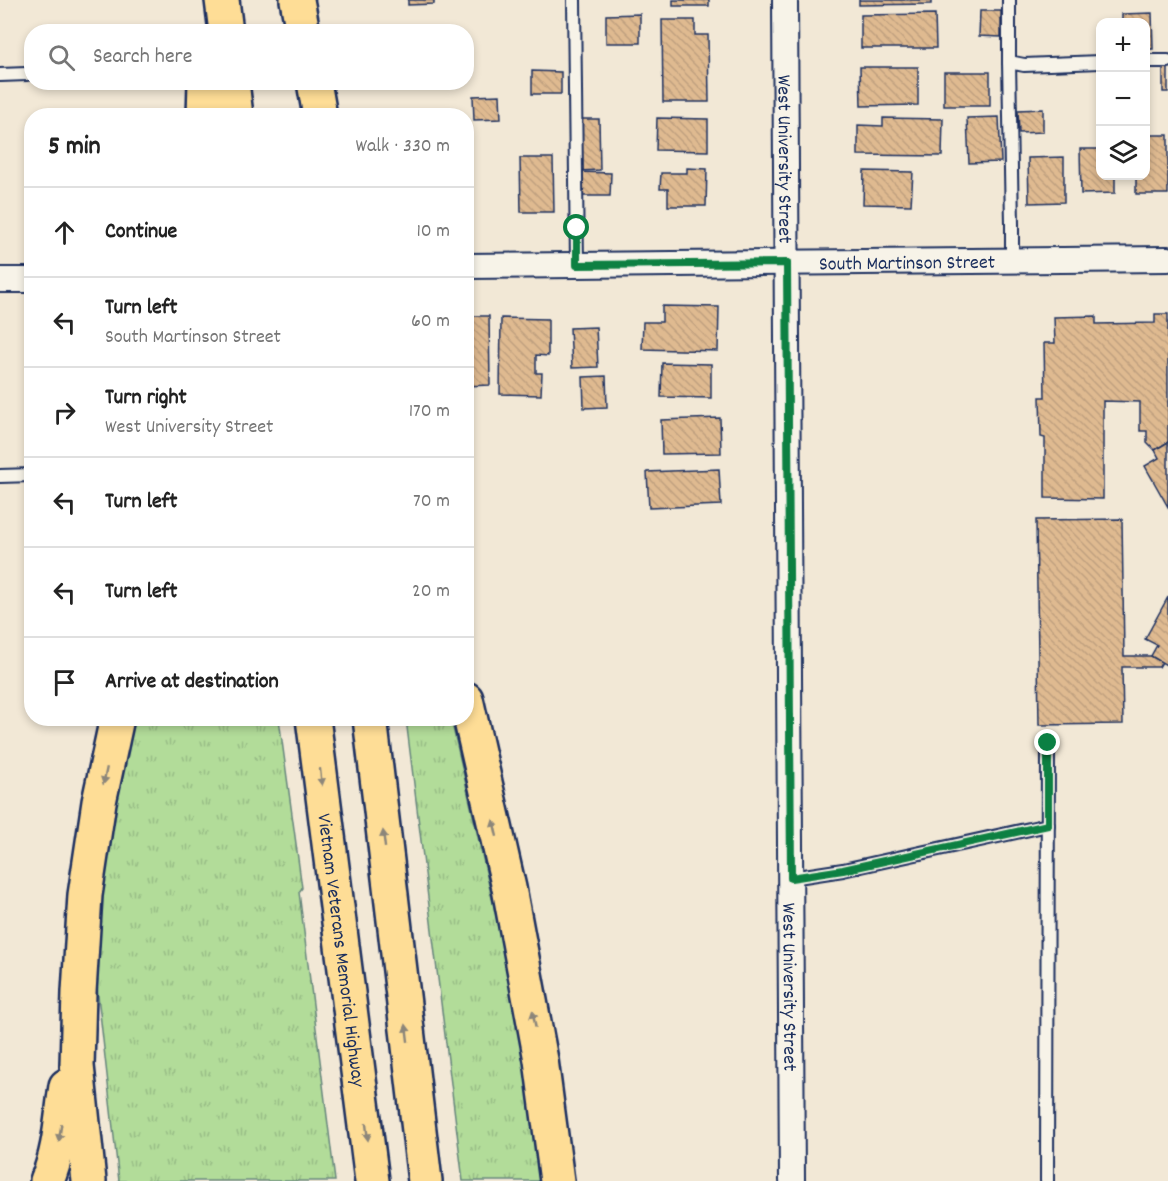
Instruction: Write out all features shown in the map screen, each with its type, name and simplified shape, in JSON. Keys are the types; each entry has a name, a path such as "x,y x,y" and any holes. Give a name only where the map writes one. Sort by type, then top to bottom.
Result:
{"highway":[{"path":"203,0 204,24"},
{"path":"222,0 225,24"},
{"path":"285,0 288,24"},
{"path":"297,0 302,24"},
{"path":"204,108 205,90"},
{"path":"233,90 235,108"},
{"path":"296,90 298,108"},
{"path":"315,90 319,108"},
{"path":"89,1181 77,1066 79,992 85,895 99,802 115,726"},
{"name":"Vietnam Veterans Memorial Highway","path":"314,726 372,1181"},
{"path":"371,726 425,1181"},
{"path":"472,726 509,888 541,1060 557,1181"},
{"path":"47,1181 54,1164 61,1131 79,992"},
{"path":"541,1060 574,1181"}],"street":[{"name":"West University Street","path":"785,0 792,1181"},
{"name":"South Martinson Street","path":"474,266 1168,259"},
{"path":"0,280 24,280"}],"lane":[{"path":"574,0 577,265"},
{"path":"1009,0 1012,262"},
{"path":"1150,61 1168,61"},
{"path":"1009,62 1024,65 1096,62"},
{"path":"0,75 24,74"},
{"path":"0,476 24,476"},
{"path":"1047,1181 1048,743"},
{"path":"791,878 843,870 1048,825"}],"green space":[{"path":"130,726 280,726 302,888 299,892 335,1181 119,1181 93,951 116,789"},
{"path":"407,726 453,726 518,1012 544,1181 463,1181"}],"building":[{"path":"408,0 434,0 434,4 408,5"},
{"path":"673,0 709,0 709,6 673,6"},
{"path":"859,0 931,0 931,4 859,5"},
{"path":"980,11 1001,11 1001,37 979,36"},
{"path":"1152,13 1153,49 1150,49 1150,18 1122,18 1122,14"},
{"path":"640,14 640,43 606,43 606,15"},
{"path":"935,14 936,48 861,48 861,15"},
{"path":"662,20 695,20 695,35 708,35 709,102 663,102"},
{"path":"1163,66 1168,67 1168,92 1163,92"},
{"path":"860,67 918,67 918,105 861,106"},
{"path":"532,71 561,72 561,94 532,94"},
{"path":"944,72 990,72 990,106 944,106"},
{"path":"500,95 501,119 474,120 473,96"},
{"path":"1043,109 1043,132 1019,133 1018,110"},
{"path":"999,117 1001,162 969,163 967,118"},
{"path":"657,118 708,119 708,151 656,150"},
{"path":"883,118 943,119 942,156 858,155 858,125 883,126"},
{"path":"578,119 599,119 600,170 579,171"},
{"path":"1150,135 1168,135 1168,194 1136,194 1136,180 1150,180"},
{"path":"1080,149 1096,149 1096,180 1115,180 1115,193 1081,194"},
{"path":"1064,157 1064,202 1029,203 1028,158"},
{"path":"520,158 553,158 554,212 521,212"},
{"path":"687,168 707,169 706,206 668,206 668,189 660,189 661,173 687,173"},
{"path":"864,171 913,172 911,205 863,204"},
{"path":"579,172 611,173 610,196 579,196"},
{"path":"662,306 719,307 718,351 642,349 643,322 662,322"},
{"path":"1155,314 1168,314 1168,442 1155,450 1147,442 1147,431 1140,431 1140,402 1103,401 1103,499 1045,498 1045,438 1041,437 1040,397 1045,397 1044,343 1055,343 1054,317 1096,316 1096,324 1155,323"},
{"path":"474,316 489,316 490,385 474,386"},
{"path":"501,318 548,319 548,356 536,355 536,373 542,373 541,395 500,394"},
{"path":"596,327 598,367 572,368 570,328"},
{"path":"662,363 711,364 711,398 661,397"},
{"path":"606,376 607,407 584,408 583,377"},
{"path":"720,418 721,453 662,454 661,420"},
{"path":"1168,442 1168,507 1145,466 1159,458 1155,450"},
{"path":"719,469 721,505 649,508 647,472"},
{"path":"1122,519 1124,656 1151,656 1162,662 1159,667 1122,667 1123,724 1039,725 1036,520"},
{"path":"1168,597 1168,666 1151,656 1157,645 1145,639"}],"route":[{"path":"577,228 577,265 787,263 791,878 843,870 1048,825 1048,743"}]}
